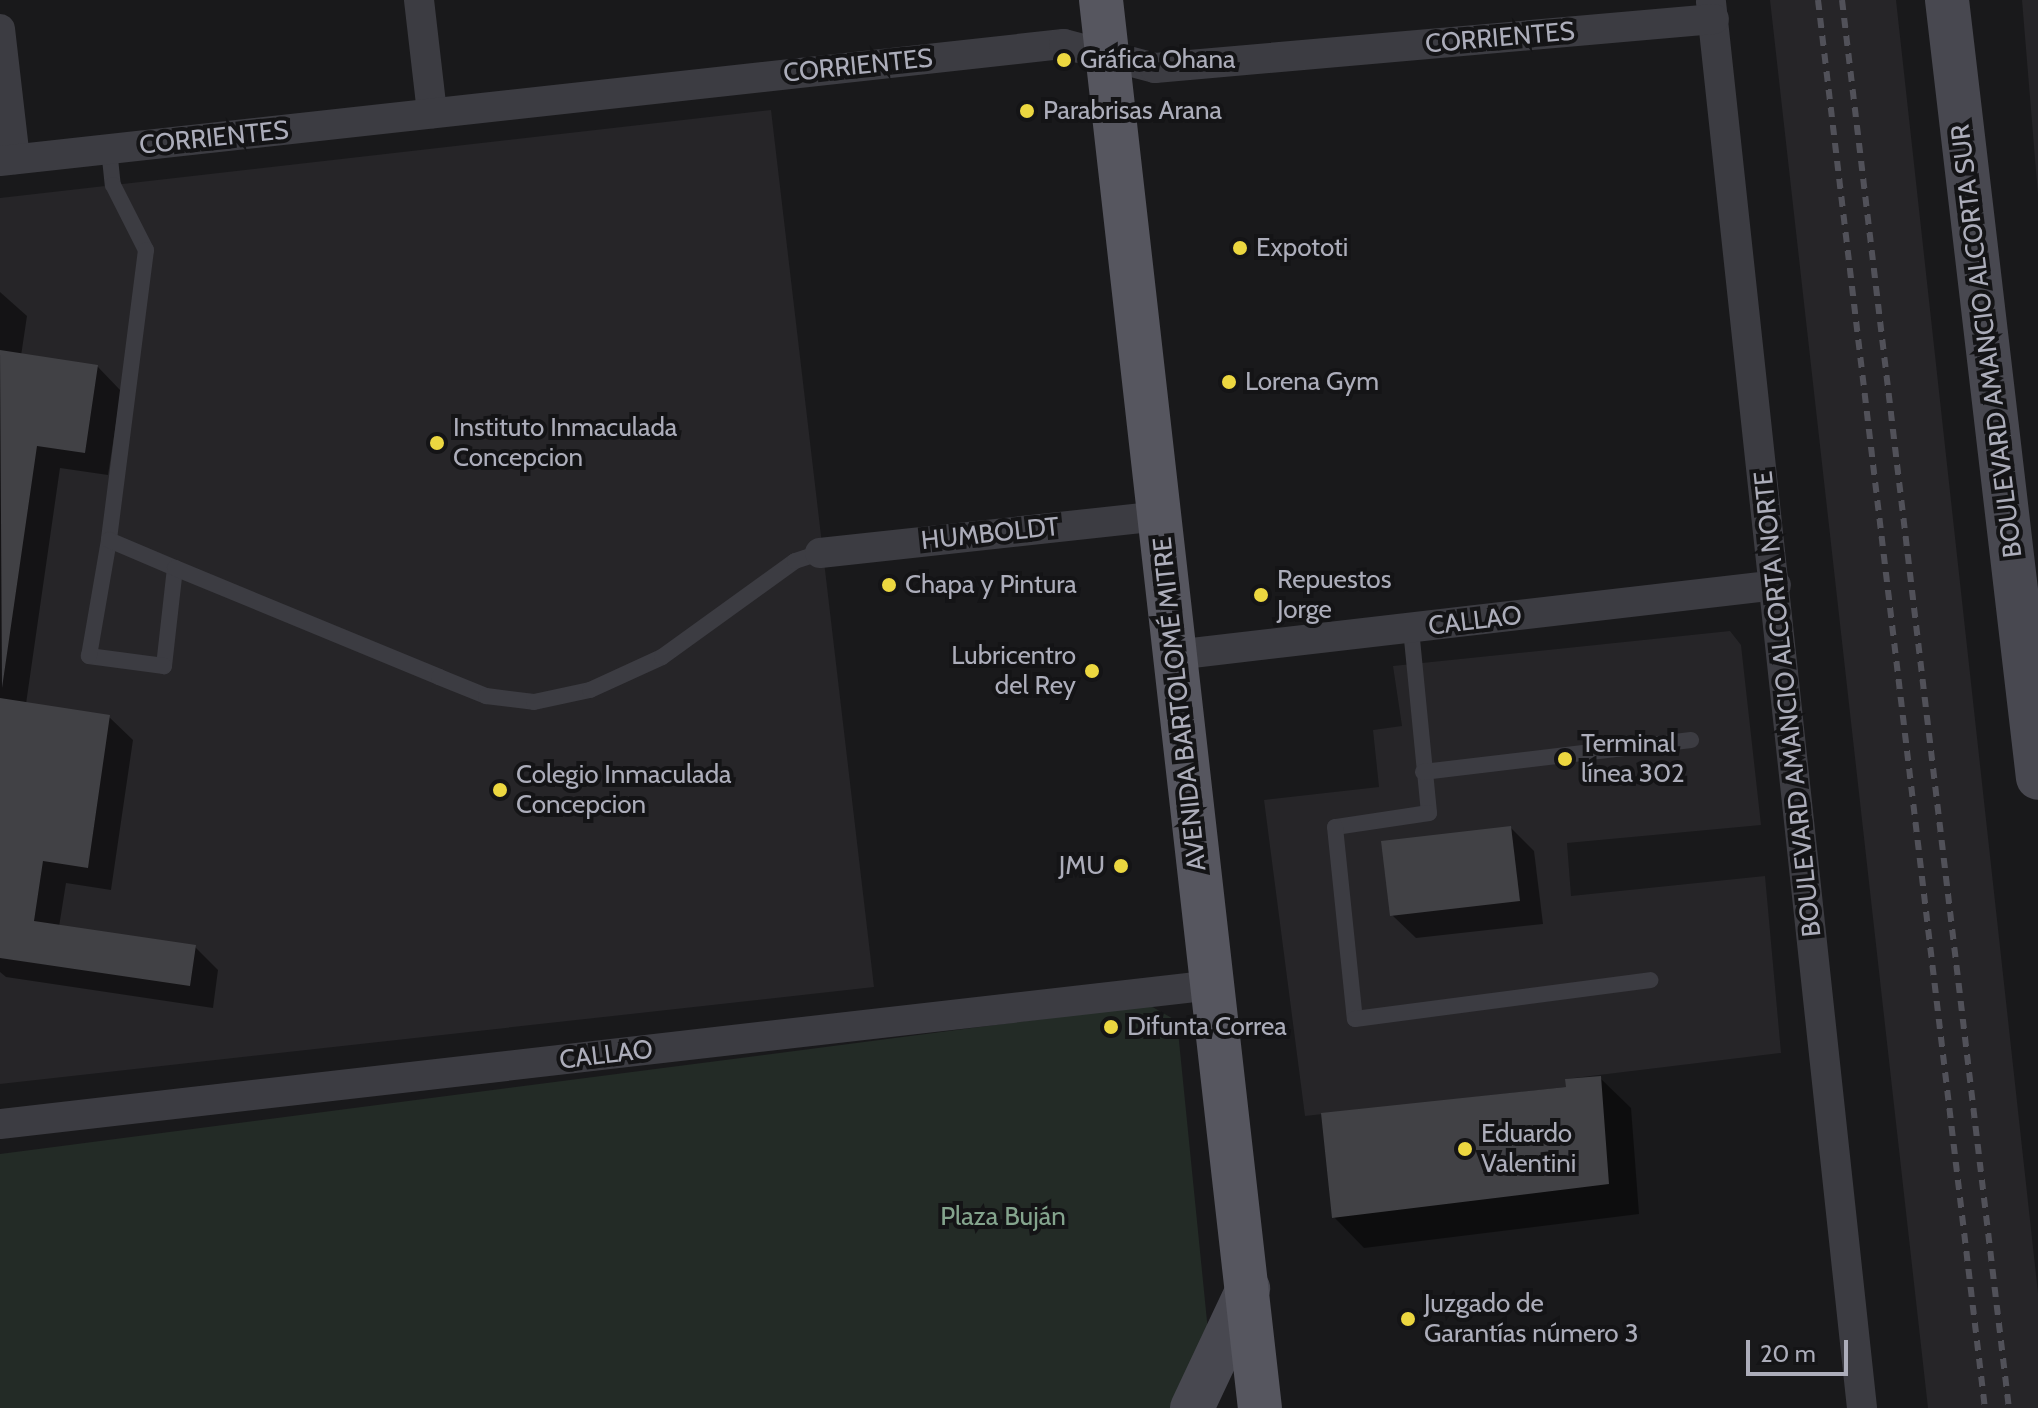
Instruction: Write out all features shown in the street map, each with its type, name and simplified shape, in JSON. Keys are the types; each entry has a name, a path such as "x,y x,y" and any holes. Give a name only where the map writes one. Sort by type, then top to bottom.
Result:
{"main road":[{"name":"AVENIDA BARTOLOMÉ MITRE","path":"1101,0 1260,1408"}],"street":[{"path":"419,0 432,113"},
{"name":"BOULEVARD AMANCIO ALCORTA SUR","path":"1947,0 2027,592 2038,778"},
{"name":"CORRIENTES","path":"7,160 1064,44 1155,68 1712,10"},
{"name":"BOULEVARD AMANCIO ALCORTA NORTE","path":"1712,10 1862,1408"},
{"path":"0,29 7,160"},
{"name":"HUMBOLDT","path":"820,553 1159,516"},
{"name":"CALLAO","path":"1175,655 1776,585"},
{"name":"CALLAO","path":"0,1124 1212,985"},
{"path":"1192,1408 1248,1289"}],"lane":[{"path":"109,149 113,185 146,250 109,540 89,656 164,666 175,568"},
{"path":"109,540 486,696 534,702 590,690 662,657 795,561 820,553"},
{"path":"1411,629 1429,813 1335,827 1355,1019 1650,980"},
{"path":"1423,772 1691,740"}],"shaded area":[{"path":"1770,0 1896,0 2038,1293 2038,1408 1928,1408"},
{"path":"2022,0 2038,0 2038,195"},
{"path":"771,110 874,987 0,1084 0,198"},
{"path":"1730,631 1741,645 1761,825 1567,843 1571,896 1765,876 1781,1053 1566,1079 1566,1087 1305,1116 1264,800 1379,787 1373,730 1402,726 1393,666"}],"green space":[{"name":"Plaza Buján","path":"1149,1005 1177,1021 1208,1331 1171,1408 0,1408 0,1154"}],"building":[{"path":"0,350 98,365 85,453 37,446 2,688"},
{"path":"0,698 110,715 88,868 43,861 34,921 196,945 190,986 0,958"},
{"path":"1511,826 1520,901 1390,916 1381,841"},
{"name":"Eduardo Valentini","path":"1601,1076 1609,1184 1332,1218 1321,1113 1566,1087 1565,1079"}],"railway":[{"path":"1818,0 1985,1408"},
{"path":"1842,0 2009,1408"}],"place":[{"name":"Gráfica Ohana","path":"1064,60"},
{"name":"Parabrisas Arana","path":"1027,111"},
{"name":"Expototi","path":"1240,248"},
{"name":"Lorena Gym","path":"1229,382"},
{"name":"Instituto Inmaculada Concepcion","path":"437,443"},
{"name":"Chapa y Pintura","path":"889,585"},
{"name":"Repuestos Jorge","path":"1261,595"},
{"name":"Lubricentro del Rey","path":"1092,671"},
{"name":"Terminal línea 302","path":"1565,759"},
{"name":"Colegio Inmaculada Concepcion","path":"500,790"},
{"name":"JMU","path":"1121,866"},
{"name":"Difunta Correa","path":"1111,1027"},
{"name":"Eduardo Valentini","path":"1465,1149"},
{"name":"Juzgado de Garantías número 3","path":"1408,1319"}]}
